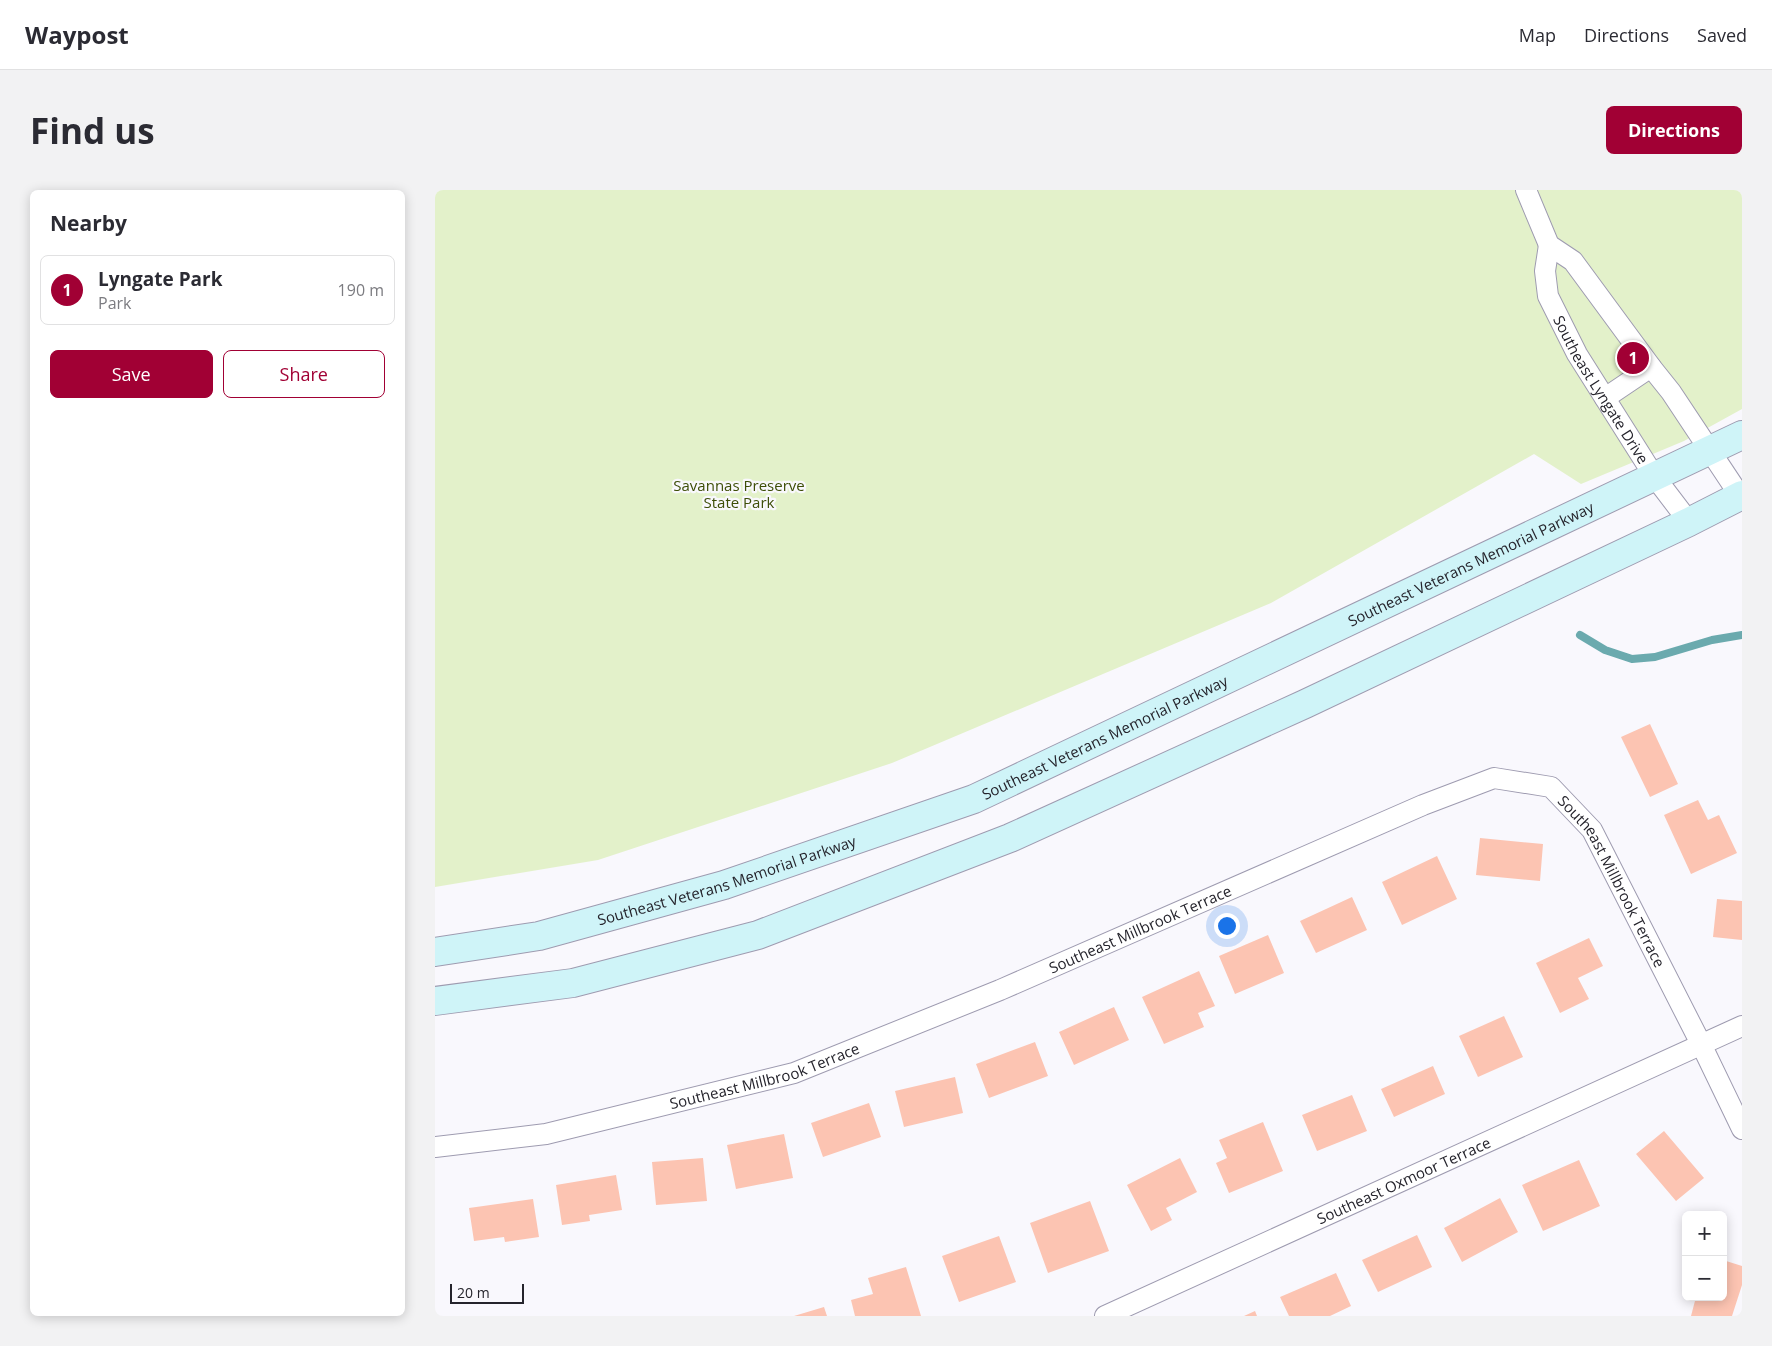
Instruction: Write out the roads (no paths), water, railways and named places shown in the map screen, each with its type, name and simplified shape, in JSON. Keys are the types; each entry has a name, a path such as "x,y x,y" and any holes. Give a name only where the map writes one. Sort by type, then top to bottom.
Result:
{"main road":[{"name":"Southeast Veterans Memorial Parkway","path":"435,952 539,936 725,885 974,799 1742,435"},
{"path":"435,1001 573,983 759,934 1010,838 1305,704 1689,522 1741,495"}],"street":[{"path":"1526,190 1549,245 1573,261 1671,392 1741,495"},
{"name":"Southeast Lyngate Drive","path":"1549,245 1545,271 1548,296 1577,354 1654,476 1689,522"},
{"path":"1605,398 1651,367"},
{"name":"Southeast Millbrook Terrace","path":"435,1147 546,1134 794,1073 1000,990 1423,805 1494,778 1551,788 1592,830 1742,1129"},
{"name":"Southeast Oxmoor Terrace","path":"1105,1316 1742,1026"}],"waterway":[{"path":"1580,635 1605,650 1632,659 1655,657 1712,640 1742,635"}],"place":[{"name":"Lyngate Park","path":"1633,358"}],"park label":[{"name":"Savannas Preserve State Park","path":"739,494"}]}
